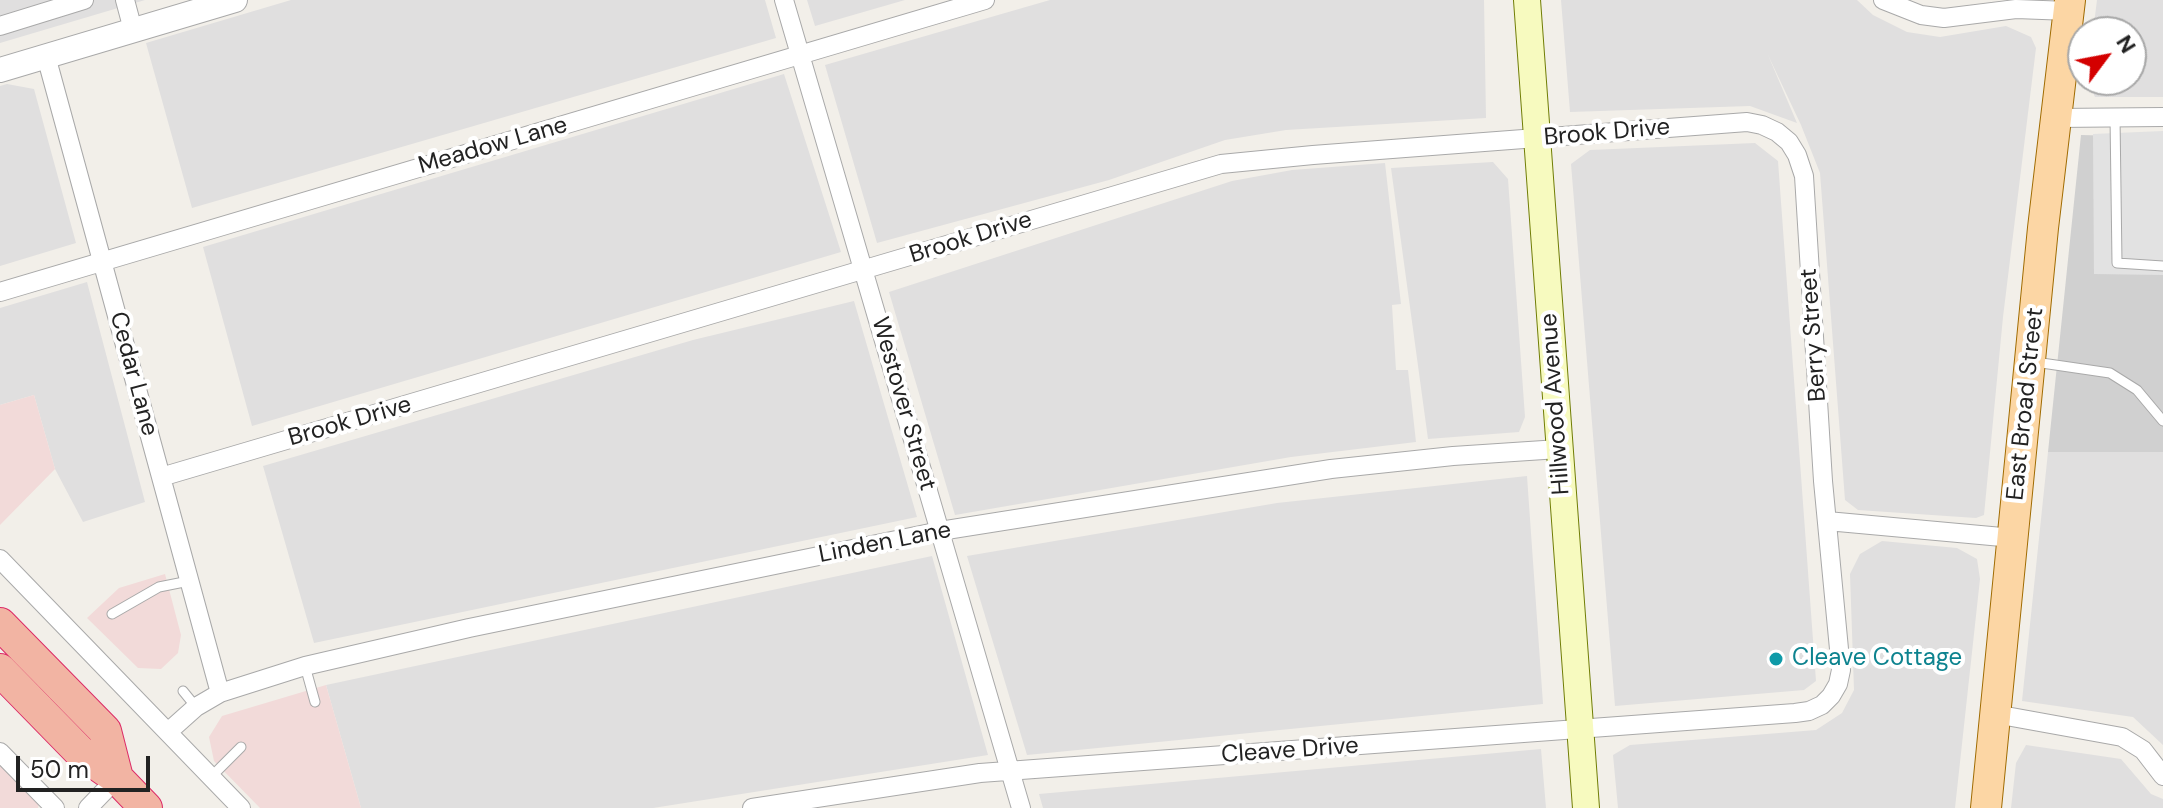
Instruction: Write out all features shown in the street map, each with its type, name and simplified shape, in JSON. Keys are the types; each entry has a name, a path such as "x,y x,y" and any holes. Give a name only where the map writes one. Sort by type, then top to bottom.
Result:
{"highway":[{"path":"0,624 105,731 117,778"},
{"path":"0,670 81,753 117,778 146,808"}],"main road":[{"name":"Hillwood Avenue","path":"1527,0 1586,808"},
{"name":"East Broad Street","path":"1986,808 2030,361 2070,6"}],"street":[{"path":"0,26 84,0"},
{"path":"125,0 133,30"},
{"path":"0,70 235,0"},
{"name":"Westover Street","path":"784,0 1021,808"},
{"name":"Meadow Lane","path":"0,292 985,0"},
{"path":"1883,0 1921,15 1944,18 2070,6"},
{"name":"Cedar Lane","path":"46,56 220,693"},
{"path":"2056,118 2163,117"},
{"name":"Brook Drive","path":"161,477 1221,164 1747,122 1777,132 1794,150"},
{"name":"Berry Street","path":"1794,150 1804,176 1827,521 1841,670 1838,684 1827,700"},
{"name":"Linden Lane","path":"168,732 196,707 220,693 305,666 469,628 940,531 1331,469 1559,449"},
{"path":"1827,521 2013,538"},
{"path":"0,559 241,808"},
{"name":"Cleave Drive","path":"752,808 980,773 1259,755 1795,713 1809,711 1827,700"},
{"path":"1995,714 2122,737 2143,750 2163,776"},
{"path":"0,752 55,808"},
{"path":"88,808 117,778"}],"lane":[{"path":"2115,117 2117,263 2163,266"},
{"path":"2030,361 2110,373 2137,390 2163,421"},
{"path":"112,614 159,587 189,581"},
{"path":"305,666 315,702"},
{"path":"183,691 196,707"},
{"path":"211,777 241,747"}],"shaded area":[{"path":"0,0 145,0 0,43"},
{"path":"291,0 765,0 776,38 192,208 146,43"},
{"path":"807,0 905,0 815,26"},
{"path":"1050,0 1484,0 1486,118 1286,130 1225,140 1109,180 877,243 825,65"},
{"path":"1561,0 1857,0 1873,15 1907,32 1940,37 2006,26 2031,37 2036,48 2003,317 1984,515 1976,518 1858,510 1845,500 1820,173 1768,55 1797,123 1750,106 1570,112"},
{"path":"2097,0 2163,0 2163,97 2095,97 2147,96 2147,16 2095,16"},
{"path":"784,74 841,252 252,426 203,247"},
{"path":"7,84 34,89 76,243 0,266 0,86"},
{"path":"2163,131 2163,275 2094,274 2093,134"},
{"path":"2081,135 2163,137 2163,452 2048,452"},
{"path":"1755,143 1778,161 1816,681 1804,690 1615,706 1571,164 1590,150"},
{"path":"1493,162 1508,179 1525,417 1519,432 1428,439 1391,168"},
{"path":"1385,163 1401,304 1392,305 1396,370 1408,370 1416,442 1291,457 955,515 889,292 1232,181 1292,170"},
{"path":"87,282 145,502 83,522 55,469 34,395 0,405 0,308"},
{"path":"854,301 917,517 314,643 263,466 693,340"},
{"path":"34,395 55,469 0,525 0,405"},
{"path":"2048,452 2163,452 2163,745 2133,717 2022,701"},
{"path":"1527,476 1543,704 1027,755 967,556 1277,503"},
{"path":"1882,541 1957,548 1977,559 1980,579 1955,808 1618,808 1613,755 1630,745 1816,730 1842,713 1854,690 1850,574 1860,554"},
{"path":"932,556 988,755 653,808 361,808 326,685"},
{"path":"165,574 181,635 178,653 161,669 138,668 87,618 119,588"},
{"path":"326,685 361,808 260,808 214,761 209,737 222,716"},
{"path":"2026,745 2121,759 2151,794 2163,799 2163,808 2011,808 2016,763"},
{"path":"1541,749 1546,808 1043,808 1039,794"},
{"path":"0,764 39,804 38,808 0,808"}],"place":[{"name":"Cleave Cottage","path":"1776,659"}]}
